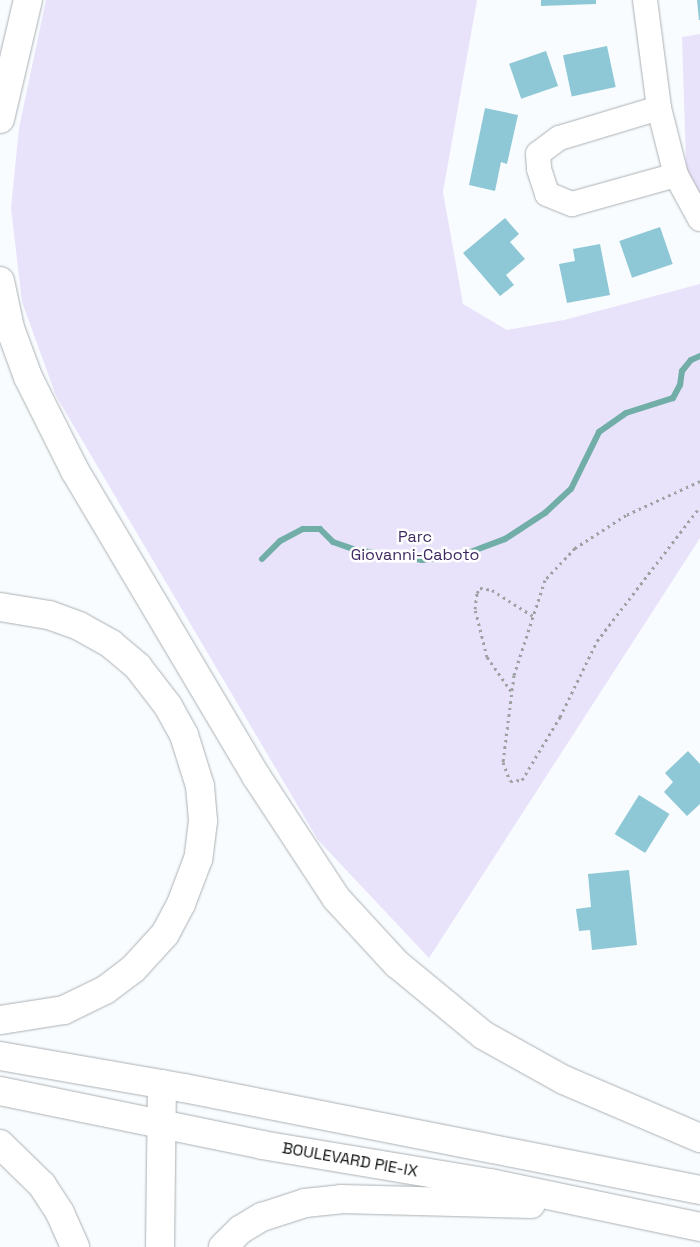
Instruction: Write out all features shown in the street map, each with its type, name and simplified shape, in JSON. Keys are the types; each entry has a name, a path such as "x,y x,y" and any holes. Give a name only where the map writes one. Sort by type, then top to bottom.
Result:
{"highway":[{"path":"0,119 28,0"},
{"path":"0,282 10,328 28,378 71,463 256,776 336,898 408,975 483,1035 564,1080 700,1138"},
{"path":"0,607 49,614 80,626 111,644 138,667 168,706 184,735 200,786 203,821 198,859 181,904 165,934 133,969 105,990 64,1010 0,1020"},
{"path":"0,1056 162,1084 700,1190"},
{"path":"160,1247 162,1084"},
{"name":"BOULEVARD PIE-IX","path":"0,1091 262,1146 590,1203 700,1227"},
{"path":"0,1144 42,1185 60,1213 75,1247"},
{"path":"223,1247 240,1230 262,1217 288,1207 322,1201 590,1203"}],"street":[{"path":"645,0 659,108 676,175 700,219"},
{"path":"659,108 559,138 538,154 539,169 547,194 572,204 676,175"}],"path":[{"path":"700,481 626,515 575,548 545,580 512,692 502,762 510,781 522,780 560,716 597,641 700,507"},
{"path":"512,692 487,657 475,609 477,592 480,588 492,590 533,616"}],"green space":[{"name":"Parc Giovanni-Caboto","path":"46,0 477,0 443,192 463,304 507,330 564,320 700,284 700,538 429,958 318,840 56,396 22,302 11,208 19,128"},
{"path":"700,34 700,219 687,195 682,37"}],"building":[{"path":"541,0 596,0 596,4 541,6"},
{"path":"697,0 700,0 700,20 699,20"},
{"path":"607,46 616,87 572,96 563,55"},
{"path":"546,51 558,86 521,99 509,64"},
{"path":"485,108 518,115 507,164 501,162 495,191 469,185"},
{"path":"505,218 519,234 510,242 525,259 506,275 514,285 500,296 463,253"},
{"path":"660,227 673,264 632,278 619,241"},
{"path":"600,244 610,295 567,303 559,264 575,261 573,249"},
{"path":"688,751 700,764 700,804 687,816 664,792 673,782 665,773"},
{"path":"639,795 670,814 645,853 615,834"},
{"path":"629,870 637,945 592,950 590,930 579,931 576,909 591,907 588,874"}],"waterway":[{"path":"262,559 280,541 303,529 320,529 333,542 356,550 422,560 465,554 505,539 545,513 571,489 599,432 626,413 673,398 680,385 682,371 691,360 700,356"}]}
